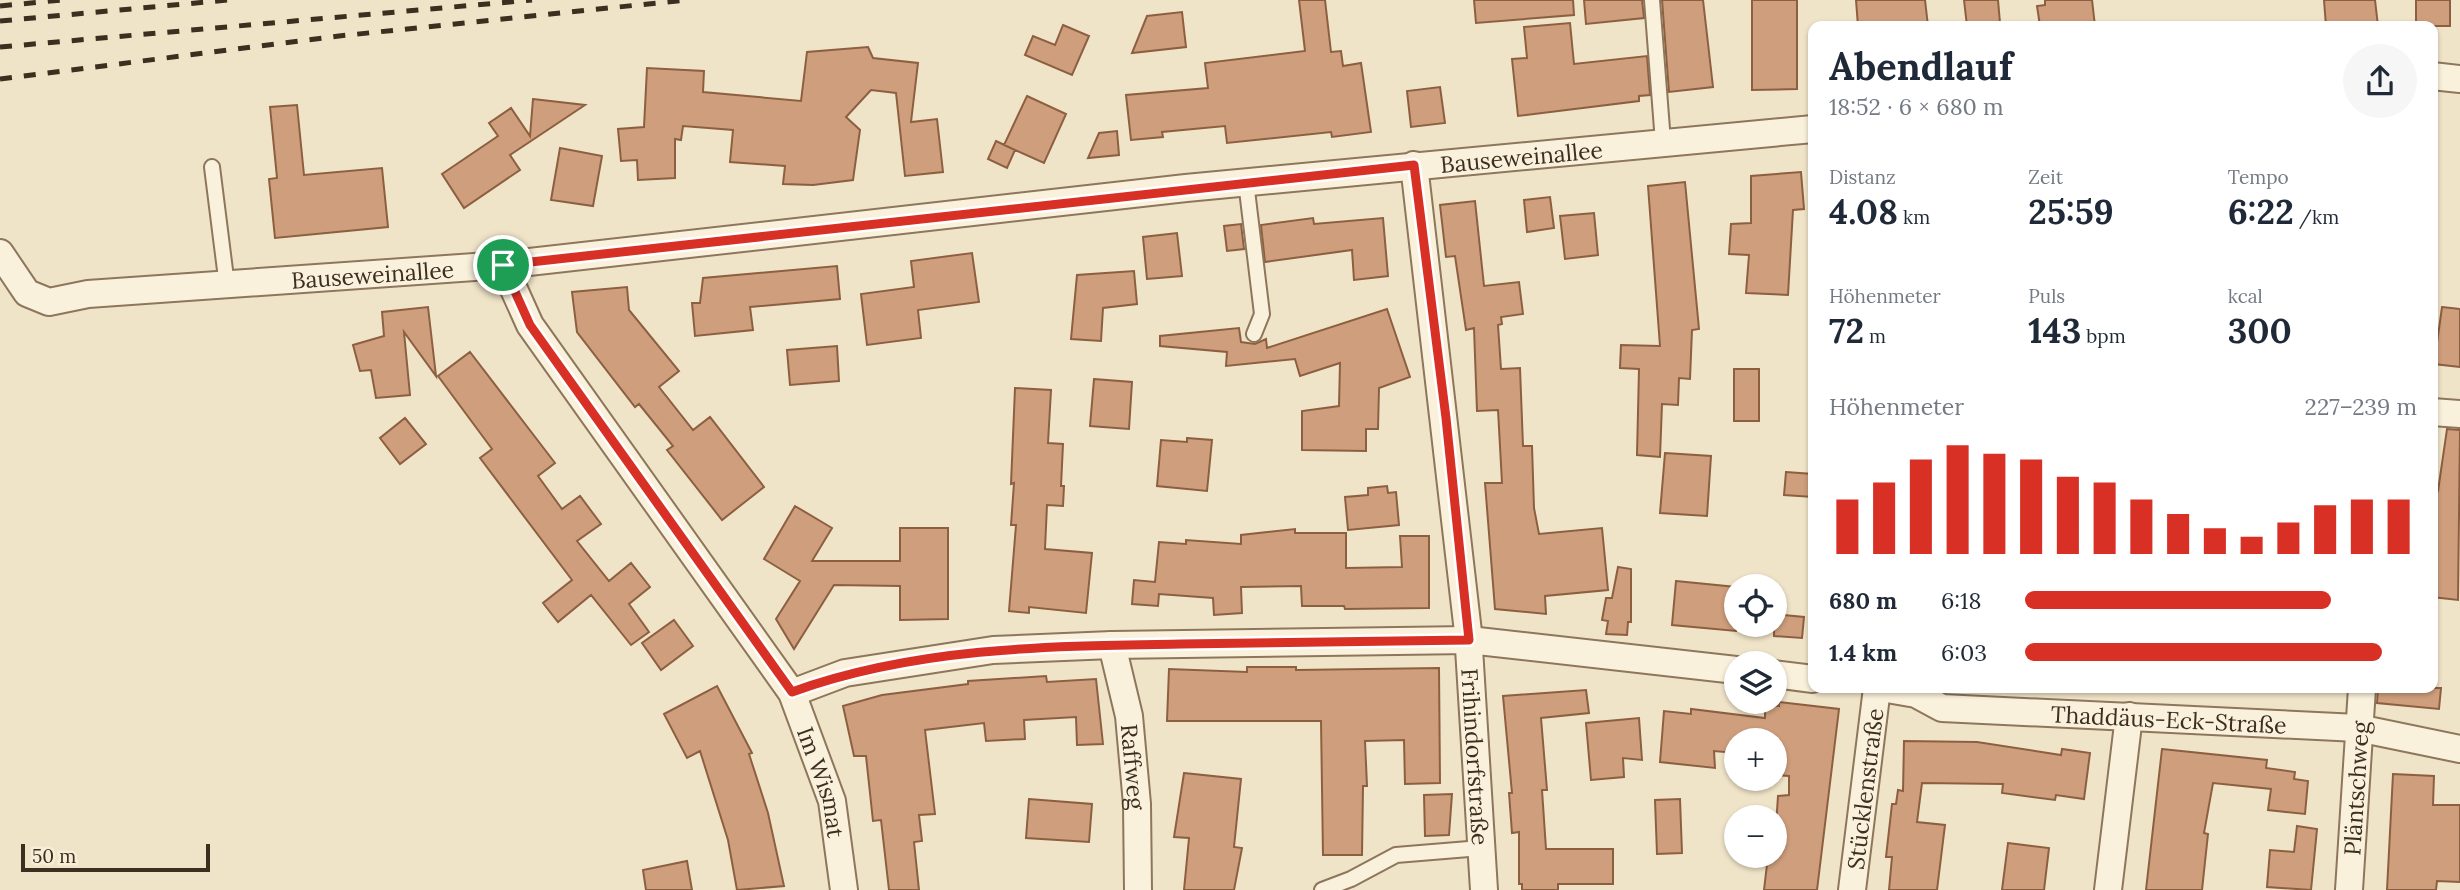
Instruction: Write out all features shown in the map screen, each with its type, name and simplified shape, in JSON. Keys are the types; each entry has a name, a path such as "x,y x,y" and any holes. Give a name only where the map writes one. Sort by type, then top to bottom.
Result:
{"street":[{"path":"2438,79 2460,79"},
{"name":"Bauseweinallee","path":"0,253 27,293 49,302 88,294 503,265 1246,182 1808,129"},
{"name":"Frihindorfstraße","path":"1414,165 1446,418 1469,640 1484,890"},
{"name":"Im Wismat","path":"503,265 530,325 792,692 832,801 844,890"},
{"path":"2438,412 2460,414"},
{"path":"792,692 845,673 993,650 1112,645 1469,640 1724,669"},
{"name":"Raffweg","path":"1112,645 1129,716 1137,804 1138,890"},
{"path":"1787,676 1808,678"},
{"name":"Stücklenstraße","path":"1852,890 1878,693"},
{"name":"Thaddäus-Eck-Straße","path":"1920,693 1942,708 2358,728 2460,749"},
{"name":"Pläntschweg","path":"2349,890 2362,693"},
{"path":"2108,890 2129,716"}],"lane":[{"path":"1652,0 1663,142"},
{"path":"212,167 227,286"},
{"path":"1246,182 1262,314 1254,334"},
{"path":"1322,890 1351,879 1396,855 1481,849"}],"building":[{"path":"1299,0 1325,0 1331,52 1341,51 1343,66 1361,63 1371,132 1332,137 1331,132 1227,143 1225,126 1162,132 1163,137 1131,140 1126,95 1208,88 1205,63 1305,51"},
{"path":"1474,0 1573,0 1574,15 1476,23"},
{"path":"1584,0 1642,0 1644,18 1586,24"},
{"path":"1662,0 1703,0 1713,87 1669,92"},
{"path":"1752,0 1797,0 1797,89 1752,90"},
{"path":"1856,0 1925,0 1927,21 1858,21"},
{"path":"1964,0 1998,0 2000,21 1966,21"},
{"path":"2045,0 2092,0 2094,21 2039,21 2037,6 2045,5"},
{"path":"2324,0 2375,0 2377,21 2326,21"},
{"path":"2416,0 2450,0 2450,26 2438,26 2438,21 2416,21"},
{"path":"1182,12 1186,47 1132,53 1147,16"},
{"path":"1570,23 1574,64 1647,56 1650,95 1639,96 1639,101 1518,116 1512,59 1527,58 1524,27"},
{"path":"1063,25 1089,36 1072,75 1025,55 1033,36 1055,45"},
{"path":"868,47 873,58 918,63 911,122 937,119 943,172 905,176 896,93 871,90 846,117 860,130 853,180 813,185 783,184 785,166 730,162 733,130 683,126 681,140 675,139 675,178 638,180 637,160 621,161 618,129 644,127 647,68 704,71 703,92 801,101 807,52"},
{"path":"1440,87 1445,123 1411,127 1407,91"},
{"path":"1027,96 1066,114 1044,163 1004,145"},
{"path":"533,99 585,105 510,155 520,170 464,208 442,174 498,136 489,123 511,108 530,136"},
{"path":"297,105 304,175 382,168 388,227 275,238 269,179 277,178 270,107"},
{"path":"1117,131 1119,155 1088,158 1099,133"},
{"path":"996,141 1015,150 1007,168 988,159"},
{"path":"560,148 602,156 593,206 551,200"},
{"path":"1801,172 1804,209 1793,210 1788,295 1746,293 1749,255 1729,254 1731,224 1751,223 1751,176"},
{"path":"1685,182 1699,329 1692,330 1690,379 1679,378 1678,405 1662,404 1660,457 1637,455 1639,369 1620,368 1621,345 1660,346 1648,186"},
{"path":"1550,197 1554,228 1527,232 1524,200"},
{"path":"1475,201 1484,286 1519,282 1523,314 1501,317 1502,324 1498,325 1501,369 1520,368 1523,446 1532,446 1534,508 1539,534 1602,528 1608,590 1545,596 1546,614 1495,609 1485,483 1502,483 1498,410 1477,411 1474,328 1466,330 1455,256 1446,257 1440,205"},
{"path":"1594,213 1598,255 1565,259 1560,216"},
{"path":"1313,218 1314,224 1383,218 1388,276 1354,280 1352,250 1265,262 1261,225"},
{"path":"1241,224 1244,249 1227,251 1224,226"},
{"path":"1177,233 1182,276 1147,279 1143,237"},
{"path":"972,253 979,302 918,310 921,338 867,345 861,294 914,287 911,261"},
{"path":"837,266 840,299 750,307 753,330 695,336 692,303 700,303 703,278"},
{"path":"1134,271 1137,304 1103,308 1101,341 1071,339 1077,275"},
{"path":"627,287 629,310 679,371 659,387 693,430 710,417 764,487 722,520 667,450 673,446 639,404 635,407 577,332 572,292"},
{"path":"428,307 436,376 404,332 410,395 376,398 371,370 360,371 353,345 384,336 382,312"},
{"path":"2442,307 2460,309 2460,367 2438,364"},
{"path":"1387,309 1410,377 1379,388 1378,429 1366,429 1366,451 1302,450 1302,411 1339,406 1340,363 1300,376 1295,359 1226,366 1227,352 1160,346 1160,336 1239,328 1241,342 1255,344 1266,339 1267,348"},
{"path":"837,346 839,381 790,385 787,350"},
{"path":"470,352 555,463 538,476 562,509 580,496 601,524 577,541 609,581 631,563 650,587 629,604 649,632 631,645 591,595 558,622 543,603 572,580 480,458 492,449 438,376"},
{"path":"1734,369 1759,369 1759,421 1734,421"},
{"path":"1094,379 1132,382 1129,429 1090,426"},
{"path":"1015,388 1051,390 1048,443 1063,444 1061,486 1064,486 1063,506 1047,505 1045,549 1092,553 1086,613 1029,607 1029,613 1009,611 1016,525 1011,525"},
{"path":"405,418 426,444 400,464 380,438"},
{"path":"2447,429 2460,430 2458,600 2438,598 2438,491"},
{"path":"1187,438 1212,440 1207,491 1157,486 1161,440 1187,442"},
{"path":"1665,453 1711,456 1707,516 1660,513"},
{"path":"1786,472 1808,474 1808,497 1784,495"},
{"path":"1387,486 1388,493 1396,492 1399,525 1348,530 1345,497 1368,495 1368,488"},
{"path":"795,506 832,528 812,561 900,561 900,528 948,528 948,619 900,620 900,586 834,585 794,649 776,619 800,581 764,559"},
{"path":"1295,529 1295,533 1346,533 1346,568 1402,567 1400,536 1429,536 1429,608 1345,609 1344,606 1302,606 1301,586 1241,587 1242,613 1214,615 1213,598 1159,594 1158,606 1132,604 1134,580 1155,582 1159,542 1186,544 1186,540 1241,544 1241,535"},
{"path":"1618,567 1631,569 1631,622 1628,622 1627,635 1606,634 1608,621 1602,620 1606,598 1612,598"},
{"path":"1676,581 1724,586 1724,630 1672,625"},
{"path":"1787,615 1804,617 1802,638 1787,637"},
{"path":"674,620 693,646 661,670 642,643"},
{"path":"1247,667 1296,667 1296,670 1439,668 1440,783 1405,784 1404,740 1365,741 1367,786 1363,786 1362,855 1323,855 1321,721 1167,721 1169,669 1247,672"},
{"path":"1046,676 1047,682 1096,679 1103,744 1077,745 1076,717 1024,720 1025,739 986,741 984,723 925,730 935,814 919,815 922,841 914,842 919,890 889,890 881,820 873,821 866,756 854,756 843,706 882,695 968,684 968,681"},
{"path":"717,686 752,753 749,754 768,813 784,886 737,890 728,840 700,751 687,758 664,714"},
{"path":"2438,688 2441,688 2439,709 2377,703 2378,693 2438,693"},
{"path":"1586,690 1589,713 1541,718 1547,790 1542,790 1546,849 1613,849 1613,884 1558,884 1558,890 1522,890 1522,884 1519,884 1519,832 1512,833 1509,793 1512,793 1503,696"},
{"path":"1787,703 1839,709 1817,890 1764,890 1767,868 1787,868 1787,805 1777,805 1778,796 1789,795 1787,728 1724,728 1724,752 1714,751 1715,768 1660,762 1664,711 1691,714 1691,709 1765,718 1765,714 1787,714"},
{"path":"1639,718 1642,760 1623,758 1624,777 1591,780 1586,723"},
{"path":"1904,741 1977,742 2061,755 2062,749 2090,753 2084,799 2056,795 2055,800 2002,793 2003,784 1922,783 1917,822 1945,825 1937,890 1889,890 1892,857 1886,857 1892,804 1896,804 1898,790 1903,791"},
{"path":"2162,749 2267,760 2266,768 2295,772 2294,779 2308,781 2305,814 2268,810 2271,789 2213,783 2204,833 2208,834 2202,890 2146,890"},
{"path":"1184,773 1241,779 1234,847 1242,848 1234,890 1184,890 1189,838 1174,837"},
{"path":"2393,774 2434,776 2433,805 2460,805 2460,882 2437,881 2436,890 2387,890"},
{"path":"1452,794 1449,835 1425,836 1424,795"},
{"path":"1029,799 1092,804 1089,842 1026,838"},
{"path":"1680,799 1682,853 1657,854 1655,800"},
{"path":"2297,826 2317,829 2311,890 2267,887 2270,850 2294,852"},
{"path":"2008,843 2049,848 2044,890 2002,890"},
{"path":"687,861 692,890 646,890 643,870"}],"railway":[{"path":"0,6 62,0"},
{"path":"0,21 228,0"},
{"path":"0,47 532,0"},
{"path":"0,79 339,36 686,0"}],"route":[{"path":"1414,165 1428,293 1446,418 1469,640 1112,645 993,650 845,673 792,692 530,325 503,265 1414,165"}]}
